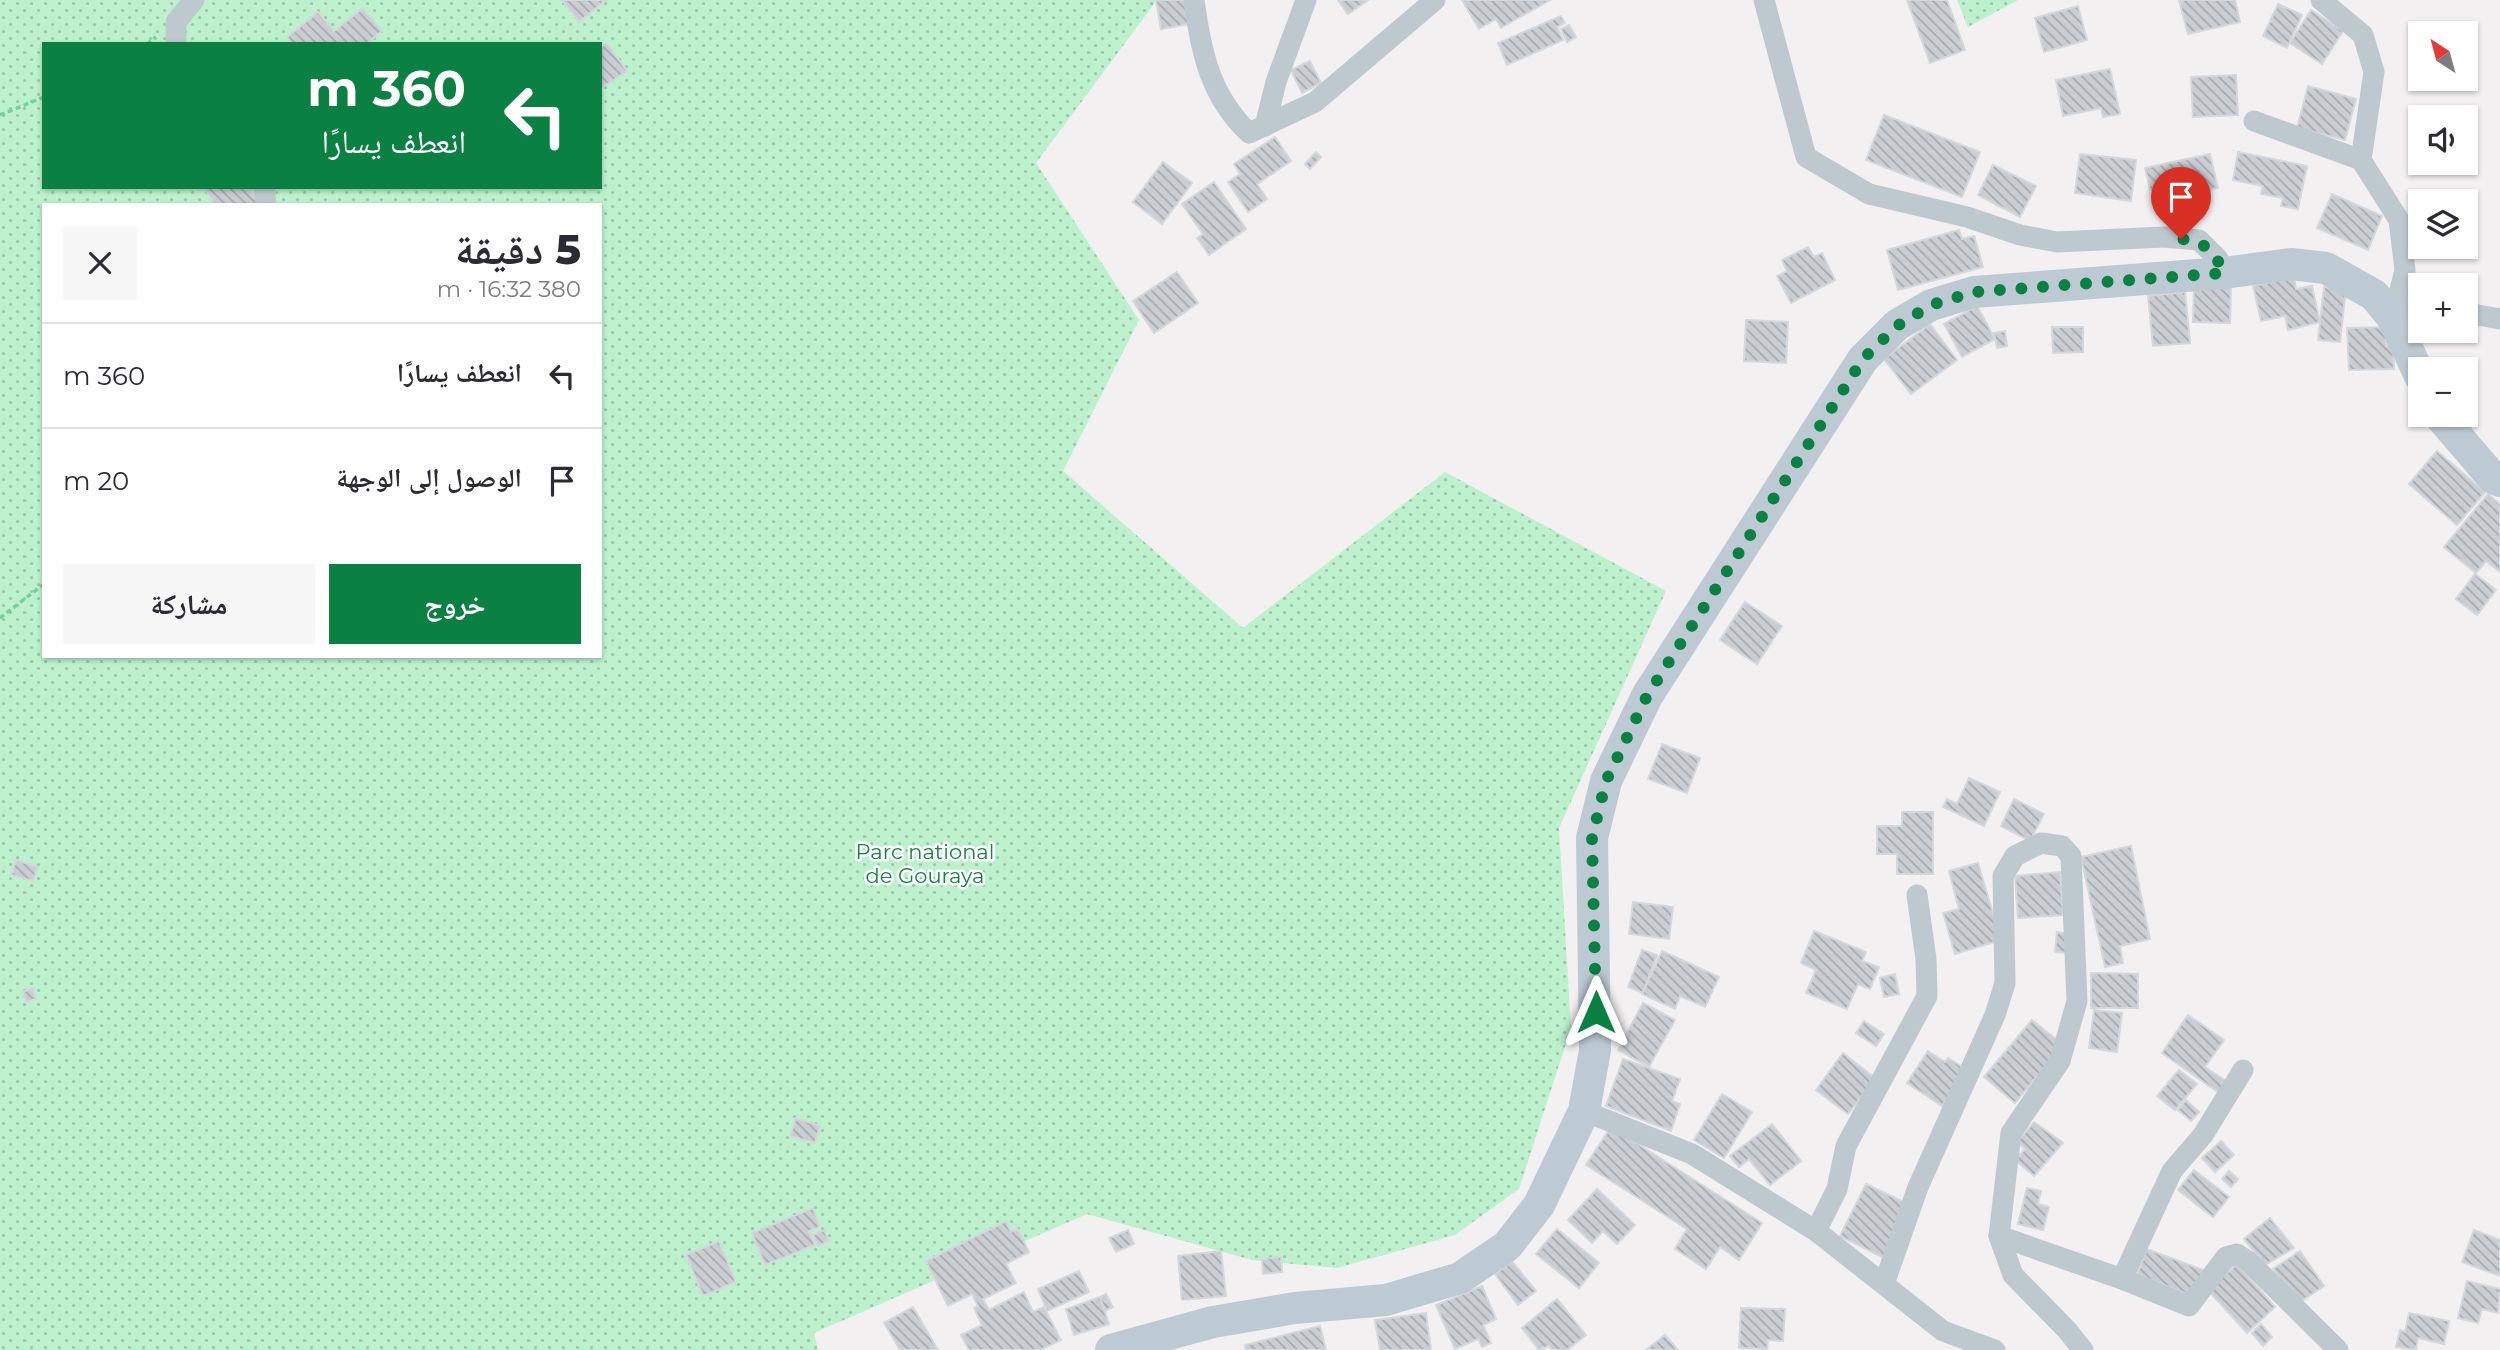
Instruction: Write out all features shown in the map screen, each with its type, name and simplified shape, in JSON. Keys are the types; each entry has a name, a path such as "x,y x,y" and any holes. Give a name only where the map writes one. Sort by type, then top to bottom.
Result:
{"main road":[{"path":"1111,1350 1213,1322 1295,1308 1385,1300 1460,1278 1507,1246 1539,1205 1584,1108 1595,1050 1592,838 1606,781 1647,696 1863,359 1897,326 1931,305 1974,292 2224,273 2291,264 2326,268 2374,295 2404,307 2416,357"},
{"path":"2448,427 2493,478 2500,481"}],"street":[{"path":"176,42 176,22 194,0"},
{"path":"1194,0 1201,47 1227,112 1249,133 1315,102 1435,0"},
{"path":"1265,126 1276,82 1306,0"},
{"path":"1764,0 1806,157 1832,176 1869,194 2057,242 2163,237 2199,240 2218,259 2224,273"},
{"path":"2321,0 2362,35 2374,72 2361,160"},
{"path":"2254,121 2361,160 2399,220 2405,270 2404,307"},
{"path":"2478,315 2500,319"},
{"path":"1884,1284 1918,1187 1995,1016 2005,983 2003,876 2015,856 2041,843 2062,846 2071,856 2077,1000 2060,1061 2011,1133 1999,1236 2013,1275 2083,1350"},
{"path":"1816,1231 1838,1189 1846,1146 1927,996 1926,959 1917,895"},
{"path":"2122,1279 2172,1171 2203,1135 2244,1070"},
{"path":"1584,1108 1692,1154 1816,1231 1943,1331 1995,1350"},
{"path":"1999,1236 2122,1279 2189,1306 2226,1257 2237,1254 2248,1261 2337,1350"}],"path":[{"path":"0,115 42,98"},
{"path":"0,618 42,586"}],"green space":[{"name":"Parc national de Gouraya","path":"0,0 1157,0 1036,163 1139,320 1063,471 1243,628 1445,472 1666,591 1559,828 1571,1028 1519,1189 1455,1235 1337,1268 1252,1260 1087,1214 814,1333 818,1350 0,1350"},
{"path":"1957,0 2018,0 1968,27"}],"building":[{"path":"562,0 606,0 579,22"},
{"path":"1156,0 1191,0 1195,23 1161,29"},
{"path":"1338,0 1368,0 1348,14"},
{"path":"1462,0 1550,0 1501,28 1496,19 1479,29"},
{"path":"1907,0 1947,0 1965,50 1930,63"},
{"path":"2179,0 2235,0 2240,22 2188,34"},
{"path":"2278,4 2302,15 2287,48 2263,36"},
{"path":"2078,6 2087,40 2044,52 2035,18"},
{"path":"363,8 382,31 368,42 291,42 287,37 318,12 334,31"},
{"path":"2311,10 2343,31 2322,64 2290,43"},
{"path":"1561,16 1565,23 1557,27 1563,40 1507,65 1498,43"},
{"path":"1569,25 1576,37 1567,42 1561,29"},
{"path":"607,43 627,71 602,88 602,47"},
{"path":"1310,61 1321,83 1302,93 1291,70"},
{"path":"2110,69 2120,114 2103,117 2101,108 2063,116 2056,80"},
{"path":"2236,75 2238,115 2193,117 2191,77"},
{"path":"2308,86 2356,99 2345,140 2297,128"},
{"path":"1884,115 1980,152 1962,197 1866,160"},
{"path":"1275,137 1291,161 1257,184 1267,199 1248,212 1228,182 1240,174 1234,164"},
{"path":"1316,152 1321,157 1310,169 1305,164"},
{"path":"2238,152 2307,166 2298,209 2281,206 2283,198 2261,194 2263,186 2233,180"},
{"path":"2080,154 2136,160 2131,201 2075,193"},
{"path":"2210,154 2218,188 2166,199 2164,187 2150,190 2145,168"},
{"path":"1163,162 1192,183 1162,224 1133,202"},
{"path":"1993,165 2036,186 2020,217 1978,195"},
{"path":"1214,182 1246,229 1209,255 1197,238 1203,234 1182,204"},
{"path":"205,189 251,189 259,203 212,203"},
{"path":"2332,194 2382,216 2368,250 2317,228"},
{"path":"1959,230 1962,239 1974,236 1983,267 1898,290 1887,250"},
{"path":"1808,247 1814,257 1822,253 1835,280 1791,303 1777,276 1787,271 1782,260"},
{"path":"1177,272 1198,303 1154,333 1133,301"},
{"path":"2294,277 2296,289 2312,286 2320,322 2288,330 2285,316 2261,321 2253,286"},
{"path":"2194,287 2231,287 2230,323 2193,322"},
{"path":"2324,287 2346,289 2340,342 2318,340"},
{"path":"2185,292 2190,343 2153,346 2148,296"},
{"path":"1977,306 1995,339 1962,357 1944,324"},
{"path":"1746,320 1788,322 1786,363 1744,361"},
{"path":"1930,324 1957,360 1911,394 1884,359"},
{"path":"2052,327 2083,327 2083,352 2053,353"},
{"path":"2386,327 2386,346 2393,346 2394,369 2349,370 2347,328"},
{"path":"2005,331 2007,346 1997,348 1994,333"},
{"path":"2437,451 2485,492 2457,525 2409,484"},
{"path":"2488,494 2500,504 2500,572 2486,561 2476,573 2444,547"},
{"path":"2475,574 2496,590 2477,615 2456,599"},
{"path":"1745,602 1782,626 1757,664 1720,640"},
{"path":"1662,744 1700,758 1687,793 1648,779"},
{"path":"1969,778 2000,792 1984,826 1943,807 1947,799 1957,804"},
{"path":"2014,799 2044,814 2030,841 2001,826"},
{"path":"1902,812 1933,812 1933,874 1897,874 1897,854 1877,854 1877,826 1902,826"},
{"path":"2131,846 2150,939 2120,946 2123,963 2105,967 2081,857"},
{"path":"16,860 38,867 33,881 11,875"},
{"path":"1978,863 2001,940 1955,954 1943,913 1959,909 1949,871"},
{"path":"2060,872 2063,915 2018,918 2015,876"},
{"path":"1633,902 1673,907 1669,939 1629,934"},
{"path":"1814,931 1866,952 1862,961 1879,967 1870,989 1858,984 1847,1009 1806,993 1816,970 1801,963"},
{"path":"2057,932 2070,934 2068,953 2055,952"},
{"path":"1642,950 1657,955 1643,993 1628,987"},
{"path":"1662,951 1719,977 1705,1007 1680,996 1675,1009 1642,994"},
{"path":"2091,973 2138,974 2138,1008 2091,1008"},
{"path":"1895,974 1899,994 1884,997 1880,978"},
{"path":"33,988 36,999 26,1002 22,992"},
{"path":"1643,1003 1675,1020 1649,1067 1618,1050"},
{"path":"2094,1010 2122,1013 2117,1052 2089,1048"},
{"path":"2188,1015 2224,1040 2205,1067 2226,1081 2218,1092 2162,1053"},
{"path":"2032,1020 2063,1045 2015,1103 1984,1077"},
{"path":"1864,1021 1884,1034 1876,1046 1856,1033"},
{"path":"1928,1051 1945,1062 1948,1058 1966,1069 1942,1106 1907,1083"},
{"path":"1843,1053 1875,1078 1848,1114 1816,1090"},
{"path":"1623,1059 1680,1079 1672,1101 1680,1104 1671,1131 1606,1106"},
{"path":"2179,1070 2197,1084 2175,1110 2157,1096"},
{"path":"1722,1094 1752,1112 1724,1158 1694,1140"},
{"path":"2186,1100 2199,1112 2191,1121 2178,1110"},
{"path":"796,1118 820,1126 815,1143 790,1136"},
{"path":"2034,1122 2063,1143 2034,1176 2015,1160 2025,1149 2017,1142"},
{"path":"1772,1124 1801,1161 1770,1185 1749,1159 1739,1167 1730,1156"},
{"path":"1611,1127 1762,1223 1739,1260 1720,1247 1706,1269 1675,1249 1687,1229 1586,1165"},
{"path":"2221,1141 2234,1155 2215,1172 2202,1158"},
{"path":"2194,1170 2229,1197 2213,1217 2178,1190"},
{"path":"2229,1171 2238,1179 2231,1187 2222,1179"},
{"path":"1866,1184 1910,1205 1884,1258 1840,1236"},
{"path":"2027,1188 2041,1191 2038,1204 2049,1207 2043,1230 2018,1224"},
{"path":"1597,1189 1635,1225 1617,1244 1603,1231 1592,1243 1568,1220"},
{"path":"813,1208 820,1227 809,1231 815,1245 765,1265 752,1233"},
{"path":"2270,1218 2294,1248 2265,1265 2244,1239"},
{"path":"1006,1221 1011,1232 1018,1229 1029,1252 1006,1264 1016,1283 983,1299 989,1310 1024,1292 1033,1312 1044,1307 1061,1340 1040,1350 969,1350 961,1335 982,1325 974,1308 978,1306 972,1294 948,1306 926,1261"},
{"path":"1557,1229 1599,1263 1579,1288 1536,1254"},
{"path":"824,1230 829,1241 818,1246 813,1235"},
{"path":"1128,1230 1134,1244 1116,1252 1109,1238"},
{"path":"2474,1230 2500,1240 2500,1276 2462,1262"},
{"path":"719,1241 736,1282 703,1296 686,1255"},
{"path":"2147,1249 2203,1270 2193,1296 2137,1275"},
{"path":"1221,1251 1226,1296 1182,1300 1178,1256"},
{"path":"2300,1251 2324,1286 2297,1304 2273,1269"},
{"path":"1281,1257 1282,1272 1263,1274 1262,1259"},
{"path":"1512,1261 1536,1291 1518,1305 1495,1274"},
{"path":"2237,1264 2275,1307 2247,1333 2208,1290"},
{"path":"1079,1271 1089,1292 1047,1311 1038,1289"},
{"path":"2467,1281 2500,1289 2498,1313 2482,1309 2478,1323 2458,1318"},
{"path":"1482,1286 1496,1319 1483,1325 1491,1343 1482,1347 1478,1339 1455,1349 1436,1305"},
{"path":"1106,1294 1113,1307 1105,1311 1099,1298"},
{"path":"1100,1297 1109,1324 1074,1335 1066,1309"},
{"path":"1557,1299 1586,1335 1567,1350 1553,1350 1549,1346 1539,1350 1522,1328"},
{"path":"913,1307 938,1350 900,1350 884,1323"},
{"path":"1741,1308 1785,1309 1783,1341 1768,1340 1767,1349 1739,1348"},
{"path":"1426,1313 1431,1350 1380,1350 1375,1320"},
{"path":"2409,1313 2449,1321 2444,1344 2418,1338 2416,1350 2396,1347 2400,1330 2405,1332"},
{"path":"2261,1324 2272,1337 2263,1346 2252,1333"},
{"path":"1320,1326 1326,1350 1246,1350 1245,1345"},
{"path":"1665,1335 1678,1350 1646,1350"}],"route":[{"path":"1596,1012 1592,838 1606,781 1647,696 1863,359 1897,326 1931,305 1974,292 2224,273 2218,259 2199,240 2181,239"}]}
